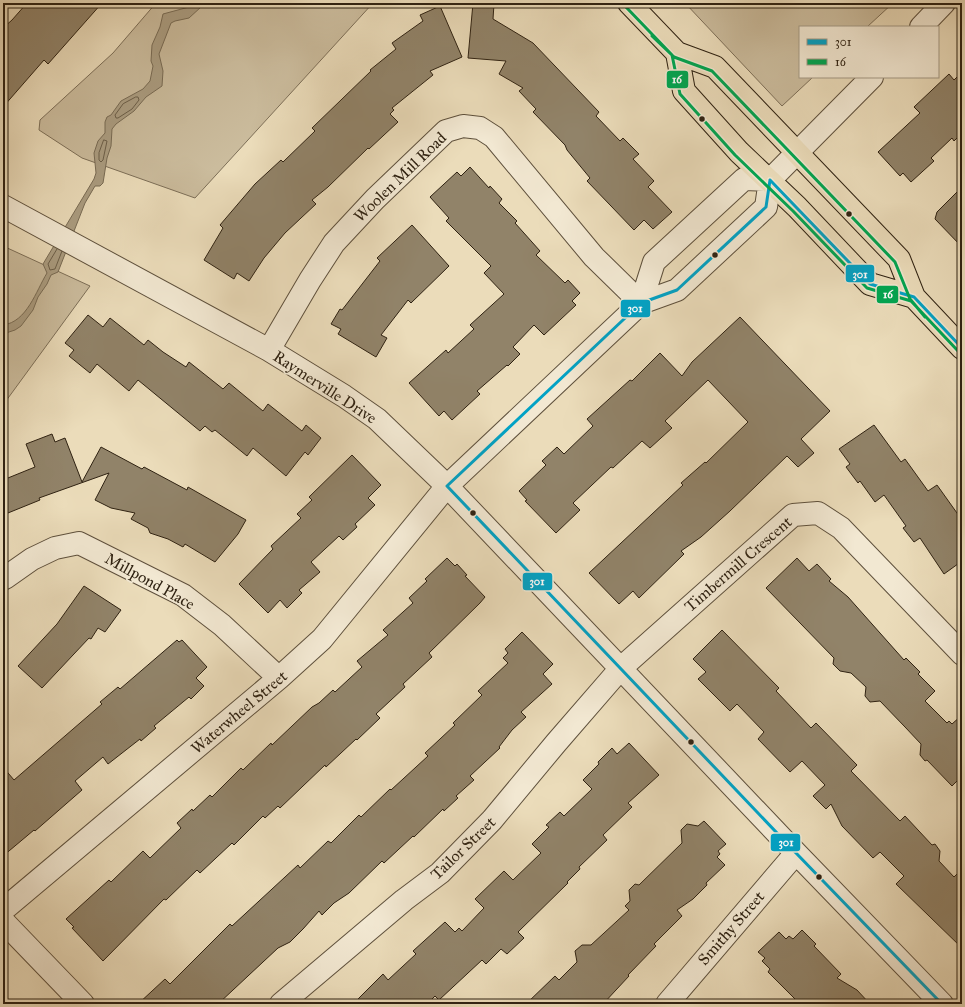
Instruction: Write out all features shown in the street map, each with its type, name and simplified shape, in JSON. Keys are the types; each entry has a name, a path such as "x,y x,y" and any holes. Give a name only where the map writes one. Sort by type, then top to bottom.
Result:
{"main road":[{"path":"628,3 677,53 715,67 899,259 914,297 962,348"},
{"path":"677,53 684,91 739,152 770,180 870,284 914,297"}],"street":[{"path":"922,26 944,3"},
{"path":"641,303 676,290 766,207 770,180 871,78"},
{"name":"Woolen Mill Road","path":"268,350 334,243 375,199 446,131 463,126 480,128 494,137 594,257 641,303"},
{"path":"641,303 654,262 744,179 770,180"},
{"name":"Raymerville Drive","path":"3,206 268,350 344,396 377,419 446,486 942,1004"},
{"name":"Waterwheel Street","path":"3,910 279,678 322,639 446,486 641,303"},
{"name":"Timbermill Crescent","path":"620,668 793,515 818,513 841,528 962,654"},
{"name":"Millpond Place","path":"5,578 32,559 55,548 79,544 183,595 222,625 279,678"},
{"name":"Tailor Street","path":"281,1004 404,900 440,873 497,815 620,668"},
{"name":"Smithy Street","path":"667,1004 796,853"},
{"path":"3,920 83,1004"}],"shaded area":[{"path":"156,3 373,3 195,198 82,158 39,130 40,120 113,53"},
{"path":"685,3 893,3 868,26 799,26 799,78 812,78 782,106"},
{"path":"3,246 90,286 3,405"}],"water":[{"path":"191,3 201,3 201,7 189,18 171,23 159,54 163,71 162,86 146,97 134,111 116,124 112,129 111,146 107,158 103,183 100,186 95,186 85,203 58,272 51,275 38,297 33,310 21,326 15,330 3,334 3,325 11,323 18,318 30,305 47,273 43,264 94,179 96,173 94,153 98,141 105,133 105,122 107,117 111,115 121,101 143,89 150,81 153,66 151,61 152,45 160,27 163,14 189,7"}],"building":[{"path":"27,3 102,3 48,64 44,60 3,107 3,28"},
{"path":"473,3 494,4 493,19 533,43 599,112 596,116 620,141 623,138 639,154 633,159 654,181 648,187 672,212 653,229 644,220 634,230 587,181 590,178 567,150 565,145 533,112 536,109 519,91 523,88 499,74 506,61 468,58"},
{"path":"440,6 462,57 430,71 433,75 392,108 394,110 390,114 398,122 312,200 316,204 285,233 264,258 249,281 237,273 234,279 204,260 223,228 220,225 255,184 281,160 283,162 315,131 312,128 371,71 370,70 396,49 392,43 423,21 420,15"},
{"path":"962,72 962,133 954,141 952,138 931,158 934,161 911,182 903,173 900,176 878,152 920,113 914,107 949,74 954,80"},
{"path":"470,167 489,188 490,186 502,199 499,203 517,221 515,223 540,251 536,255 565,283 568,280 580,293 572,301 576,305 544,335 534,325 513,347 520,354 508,366 507,365 477,391 480,394 452,420 444,411 439,416 409,383 446,350 448,353 474,329 470,325 504,294 484,273 491,266 446,221 449,218 430,197 457,172 461,176"},
{"path":"962,187 962,247 935,219 937,212"},
{"path":"412,225 449,266 411,303 408,300 381,335 387,338 376,357 338,334 341,329 331,324 340,309 342,310 380,261 377,258"},
{"path":"88,315 103,327 110,318 144,345 148,340 186,367 189,362 223,389 229,383 263,411 268,404 302,431 306,425 321,438 308,455 305,452 286,476 253,448 247,456 215,430 212,432 205,426 200,431 138,380 129,391 97,364 90,373 69,356 74,350 65,343"},
{"path":"740,317 830,411 801,439 814,453 798,467 787,456 701,537 681,551 684,554 639,598 633,591 619,604 589,573 683,485 681,483 705,462 706,463 748,422 708,380 665,421 672,428 650,448 642,441 613,468 611,467 573,503 580,510 556,533 525,501 527,500 519,491 546,465 542,461 557,447 564,454 593,426 587,419 630,380 632,381 660,353 682,376 692,362"},
{"path":"874,425 901,462 905,459 928,491 937,485 962,520 962,561 944,574 920,538 914,542 903,528 906,526 884,495 875,502 860,481 858,483 846,467 850,464 839,449"},
{"path":"52,434 55,442 65,438 82,482 101,447 142,469 144,467 187,490 188,487 246,520 238,534 215,562 185,544 183,547 168,539 150,533 148,528 131,519 135,513 111,508 95,500 109,473 39,498 40,500 3,515 3,480 35,467 26,444"},
{"path":"352,455 381,485 368,498 375,505 355,524 357,527 343,540 339,536 311,562 320,572 299,590 302,593 287,608 280,600 268,613 239,584 273,549 271,546 301,518 297,514 312,500 309,497"},
{"path":"447,558 455,566 457,564 467,575 465,576 485,597 480,603 429,653 432,657 403,684 405,687 376,714 380,718 357,740 356,739 326,767 325,765 280,808 278,806 265,818 263,816 234,845 232,843 200,873 197,870 166,900 164,899 103,961 72,928 74,927 66,919 109,880 111,882 143,851 150,858 181,828 177,823 192,809 193,811 210,795 212,797 241,768 243,770 312,707 319,703 333,690 335,692 362,667 357,661 388,635 383,630 413,603 409,598 427,581 425,579"},
{"path":"797,558 809,571 817,564 831,579 829,581 848,597 904,660 906,658 920,672 918,674 935,691 925,701 947,723 949,721 952,724 962,715 962,776 952,786 927,760 925,761 920,755 921,744 880,701 870,702 865,696 866,687 851,673 840,671 833,664 834,658 766,588"},
{"path":"84,586 121,610 105,632 98,628 91,639 89,638 42,688 18,666 57,624"},
{"path":"722,630 779,688 776,691 811,728 816,723 857,765 851,771 900,821 905,816 932,845 935,844 940,851 939,861 954,877 962,869 962,948 896,884 904,876 880,852 873,858 842,826 831,804 826,809 813,796 825,785 802,761 790,772 758,739 764,732 737,704 730,711 698,679 706,672 693,659"},
{"path":"522,632 553,664 543,674 552,684 521,712 526,717 512,730 499,747 500,748 470,776 474,780 456,796 458,798 444,811 443,809 384,863 382,861 349,893 334,903 322,915 319,911 290,942 278,948 218,1004 138,1004 165,979 170,984 230,924 232,926 298,865 300,868 328,841 331,843 359,815 361,817 428,756 425,753 455,725 453,723 482,695 478,691 508,663 503,658 508,653 505,649"},
{"path":"177,640 179,642 182,640 207,667 196,678 204,686 191,699 189,697 154,726 156,728 141,741 140,739 108,764 103,757 75,781 82,790 35,831 34,830 3,856 3,767 14,780 102,704 100,702 118,687 120,689"},
{"path":"629,743 659,775 628,803 632,807 603,835 607,840 579,867 580,869 567,882 568,883 518,932 524,938 507,954 501,949 486,964 482,960 439,1000 435,996 427,1004 353,1004 383,974 388,980 416,954 413,951 445,922 455,932 459,928 462,931 484,908 475,899 504,871 513,880 541,853 532,844 549,827 546,825 560,812 564,816 592,789 583,780 612,748 617,754"},
{"path":"704,821 726,844 718,851 720,854 717,857 725,865 706,883 707,885 693,899 677,910 682,916 654,944 656,946 603,1004 526,1004 555,976 559,980 577,962 575,951 582,945 591,945 629,910 625,906 630,901 629,890 635,884 639,885 682,843 681,830 687,824 698,826"},
{"path":"802,930 816,944 814,946 841,974 837,978 857,990 870,1004 800,1004 768,972 770,969 762,961 765,958 758,952 779,932 786,939 789,936 793,939"}],"transit line":[{"name":"16","path":"625,6 672,55 680,94 735,155 793,211 867,288 911,301 958,351"},
{"name":"16","path":"652,36 674,57 712,71 895,262 910,299 925,317"},
{"name":"301","path":"770,180 766,207 677,290 641,303 447,486 796,853 942,1004"},
{"name":"301","path":"770,180 870,284 914,297 962,348"}]}
